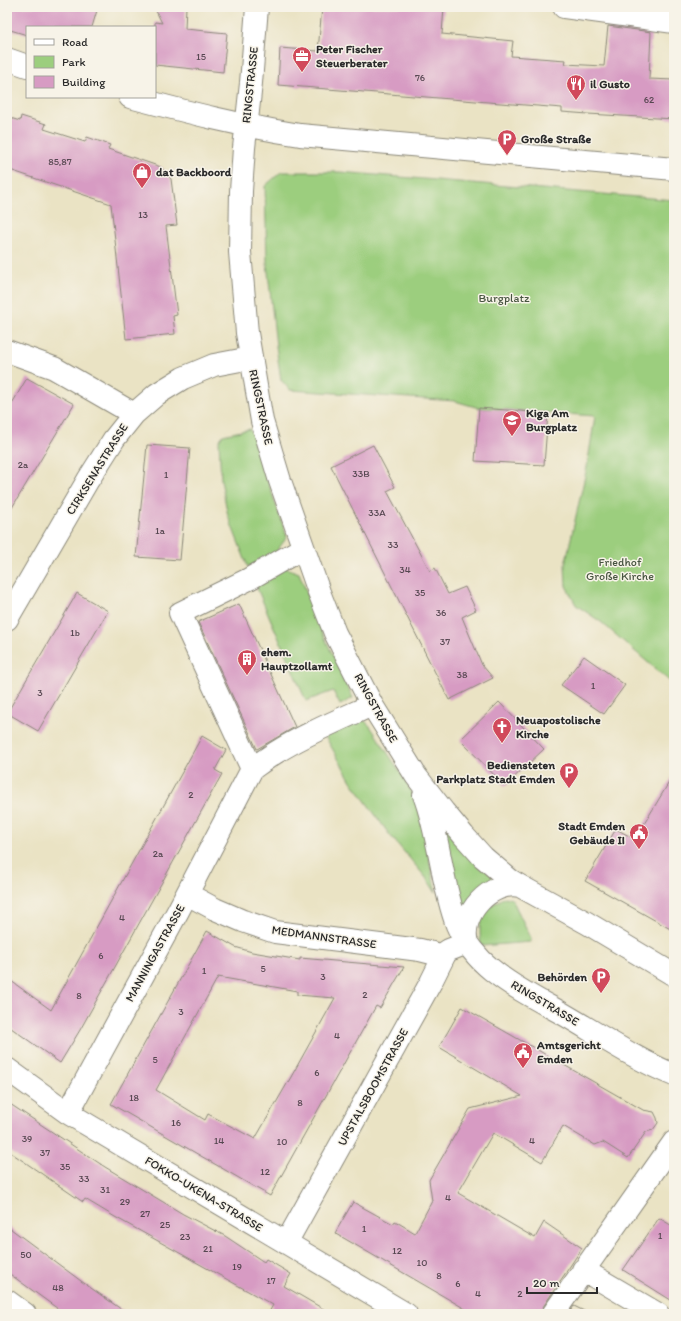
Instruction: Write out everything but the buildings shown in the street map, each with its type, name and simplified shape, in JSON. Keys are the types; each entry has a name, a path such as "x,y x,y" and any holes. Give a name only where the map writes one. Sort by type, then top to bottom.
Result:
{"street":[{"name":"RINGSTRASSE","path":"258,7 241,191 240,252 245,310 251,358 262,421 280,481 303,548 336,633 372,705 416,776 464,836 493,865 520,886 588,923 674,975"},
{"path":"564,7 674,22"},
{"path":"7,59 26,66"},
{"path":"134,98 246,126 313,137 674,169"},
{"path":"7,351 54,368 134,414"},
{"name":"CIRKSENASTRASSE","path":"10,607 114,439 134,414 157,394 183,378 214,365 251,358"},
{"path":"303,548 249,579 180,613 252,769 274,753 300,739 372,705"},
{"name":"MANNINGASTRASSE","path":"68,1113 187,894 252,769"},
{"name":"RINGSTRASSE","path":"416,776 434,828 453,911 458,926 467,943 484,963 504,979 642,1061 674,1075"},
{"path":"444,956 449,950 467,943 465,933 468,919 478,903 498,888 510,885 520,886"},
{"name":"MEDMANNSTRASSE","path":"187,894 215,909 275,932 420,950 444,956"},
{"name":"UPSTALSBOOMSTRASSE","path":"286,1243 432,982 444,956"},
{"name":"FOKKO-UKENA-STRASSE","path":"7,1068 68,1113 406,1314"},
{"path":"553,1314 674,1142"},
{"path":"584,1270 658,1314"},
{"path":"7,1301 25,1314"}],"green space":[{"name":"Burgplatz","path":"281,172 340,172 674,200 674,685 601,622 576,605 566,586 565,565 587,467 595,416 479,408 455,401 290,390 281,380 267,263 265,186"},
{"path":"250,429 287,537 276,552 248,567 228,516 221,480 219,441 223,435"},
{"path":"281,566 299,573 322,632 353,698 340,705 333,691 306,701 256,586"},
{"path":"355,721 365,721 370,726 404,778 418,804 436,893 427,879 389,834 351,781 325,736"},
{"path":"440,821 491,872 493,882 463,916"},
{"path":"505,897 512,899 531,938 531,942 481,946 480,929 483,916 491,906"}],"place":[{"name":"Peter Fischer Steuerberater","path":"302,73"},
{"name":"il Gusto","path":"576,101"},
{"name":"Große Straße","path":"507,156"},
{"name":"dat Backboord","path":"142,189"},
{"name":"Kiga Am Burgplatz","path":"512,437"},
{"name":"ehem. Hauptzollamt","path":"247,676"},
{"name":"Neuapostolische Kirche","path":"502,744"},
{"name":"Bediensteten Parkplatz Stadt Emden","path":"569,789"},
{"name":"Stadt Emden Gebäude II","path":"639,850"},
{"name":"Behörden","path":"601,994"},
{"name":"Amtsgericht Emden","path":"523,1069"}],"park label":[{"name":"Friedhof Große Kirche","path":"620,569"}]}
